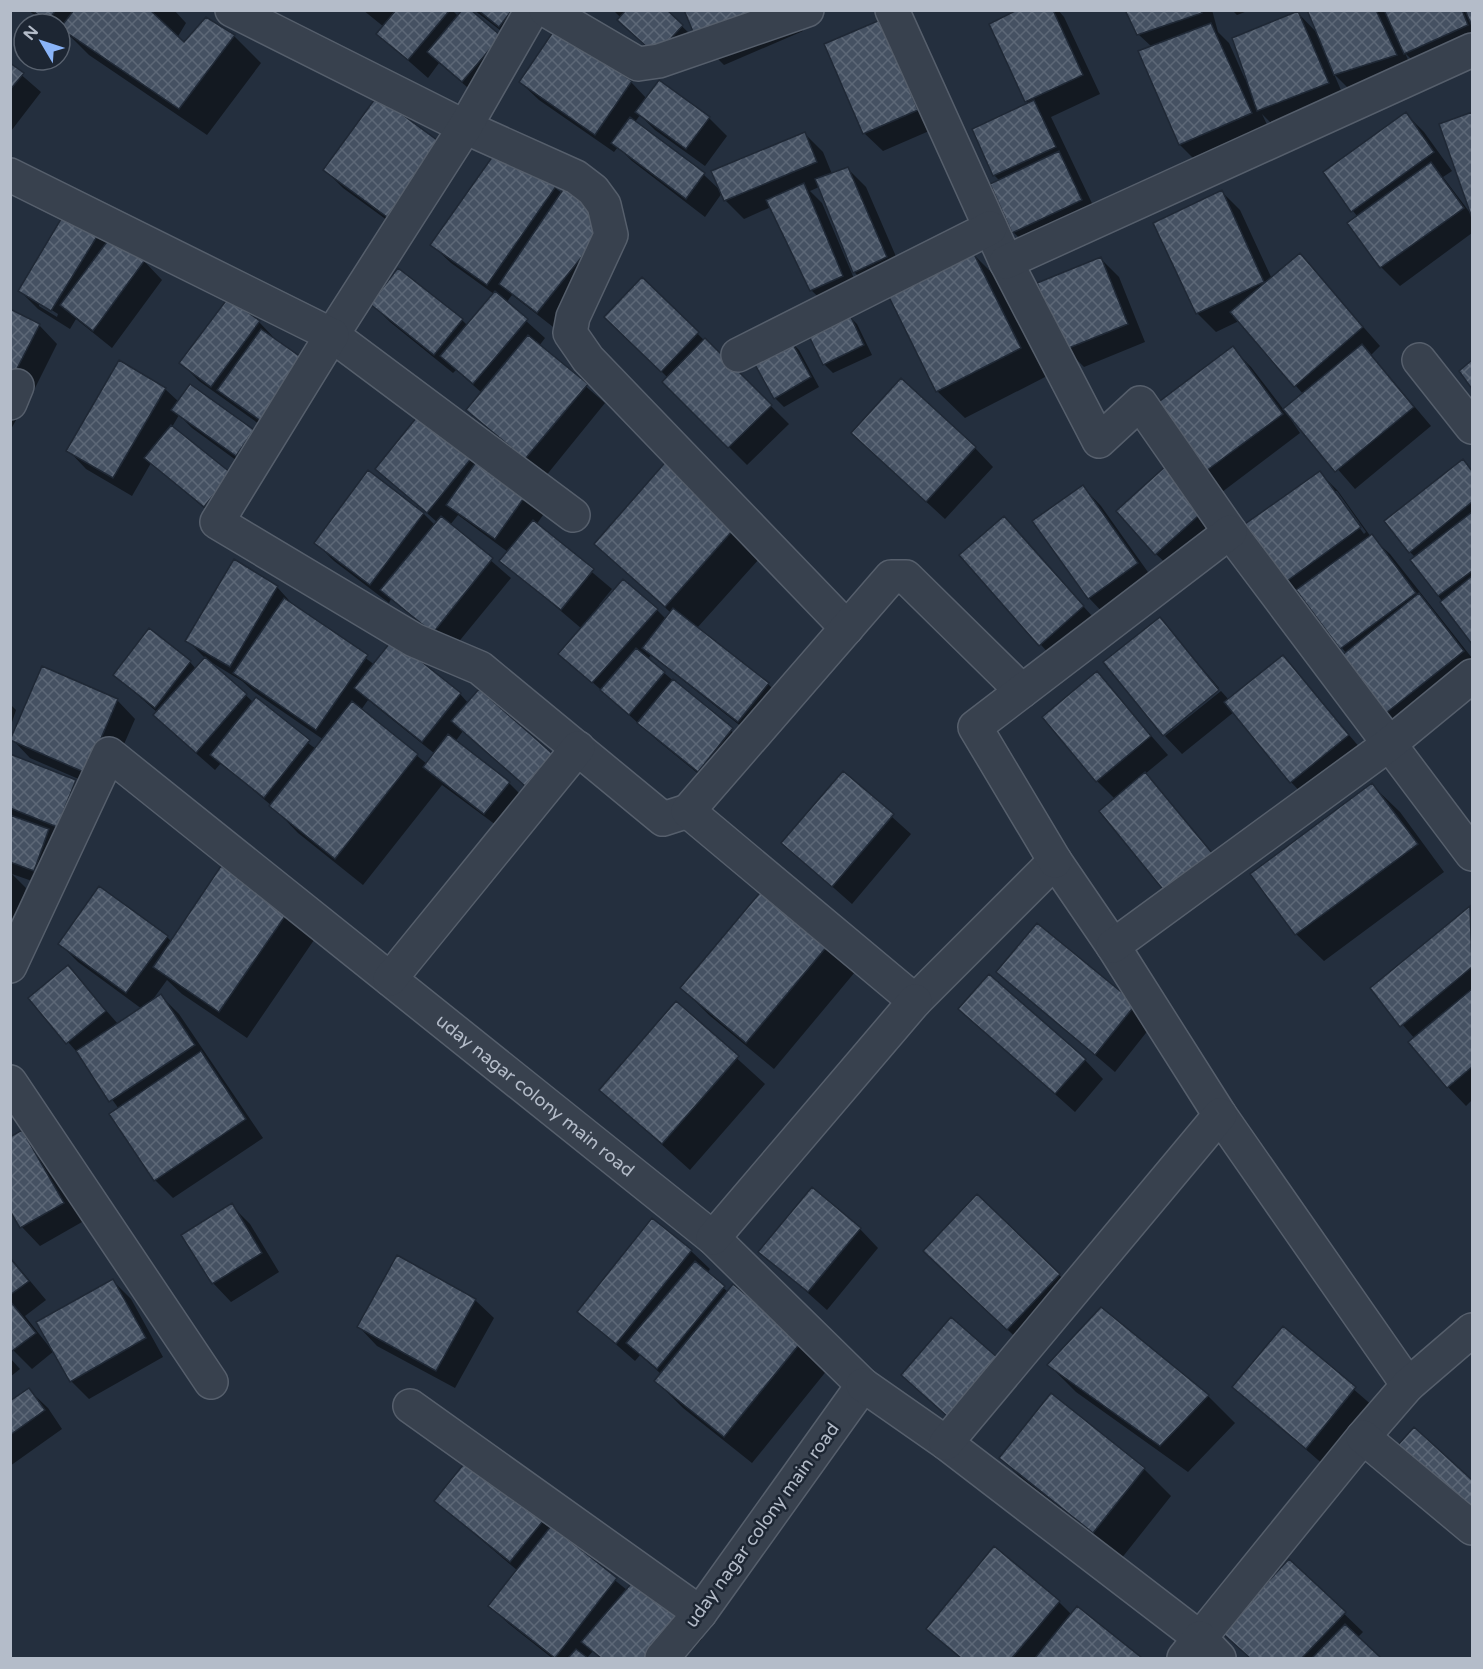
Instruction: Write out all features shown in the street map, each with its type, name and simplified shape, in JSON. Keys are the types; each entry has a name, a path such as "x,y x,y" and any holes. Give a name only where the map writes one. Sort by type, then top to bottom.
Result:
{"street":[{"path":"232,10 465,126 576,177 598,197 604,205 611,235 573,317 570,333 588,359 847,628"},
{"path":"532,10 465,126 217,522 414,640 480,668 663,819 688,811 891,577 900,575 906,578 1022,691"},
{"path":"546,10 638,64 658,61 807,10"},
{"path":"892,10 1006,262 1099,441 1140,404 1230,532 1388,745 1473,854"},
{"path":"1006,262 1473,50"},
{"path":"10,175 332,335 573,515"},
{"path":"738,356 990,228"},
{"path":"1419,360 1473,427"},
{"path":"1230,532 975,727 1055,861 1113,945 1220,1115 1408,1385"},
{"path":"1113,945 1388,745 1473,676"},
{"path":"390,979 578,748"},
{"name":"uday nagar colony main road","path":"10,966 109,754 713,1238 864,1385 700,1613 662,1659"},
{"path":"688,811 915,1001"},
{"path":"713,1238 915,1001 1055,861"},
{"path":"10,1082 210,1382"},
{"path":"946,1443 1220,1115"},
{"path":"864,1385 946,1443 1201,1652 1363,1437 1408,1385 1473,1330"},
{"path":"410,1406 700,1613"},
{"path":"1363,1437 1473,1528"}],"building":[{"path":"32,10 56,10 54,12"},
{"path":"74,10 150,10 184,42 206,17 235,35 179,109 72,36"},
{"path":"396,10 450,10 408,60 376,34"},
{"path":"462,10 471,10 501,36 462,82 427,52"},
{"path":"478,10 512,10 499,27"},
{"path":"626,10 667,10 683,25 656,55 617,20"},
{"path":"684,10 761,10 696,39"},
{"path":"1017,10 1053,10 1083,75 1025,102 989,24"},
{"path":"1125,10 1201,10 1202,13 1137,35"},
{"path":"1307,10 1376,10 1397,55 1334,75"},
{"path":"1384,10 1462,10 1468,25 1404,54"},
{"path":"1465,10 1472,10 1472,26"},
{"path":"1298,11 1329,83 1257,111 1232,38"},
{"path":"880,20 918,110 863,134 824,44"},
{"path":"1211,23 1252,113 1179,145 1138,51"},
{"path":"555,29 632,81 595,135 519,82"},
{"path":"10,63 12,72 24,73 10,90"},
{"path":"659,80 710,117 686,149 635,112"},
{"path":"377,96 441,143 387,217 323,170"},
{"path":"1034,100 1056,147 993,176 972,129"},
{"path":"1406,112 1434,152 1351,212 1323,172"},
{"path":"1472,112 1472,218 1439,124"},
{"path":"630,117 705,173 686,199 611,143"},
{"path":"805,132 817,162 724,201 711,171"},
{"path":"500,146 557,185 487,285 430,245"},
{"path":"1059,151 1082,200 1012,233 990,184"},
{"path":"1431,162 1464,208 1380,268 1347,223"},
{"path":"848,167 887,257 853,273 815,179"},
{"path":"804,183 843,276 810,291 766,200"},
{"path":"564,188 593,203 600,234 537,313 499,284"},
{"path":"1222,190 1264,282 1196,314 1153,223"},
{"path":"67,209 101,230 51,311 18,291"},
{"path":"112,235 145,260 93,331 60,305"},
{"path":"973,252 1021,348 936,392 888,295"},
{"path":"1300,253 1363,327 1294,387 1230,312"},
{"path":"1101,257 1128,324 1064,350 1037,283"},
{"path":"398,268 463,319 434,355 370,304"},
{"path":"642,277 699,332 661,372 604,317"},
{"path":"495,291 528,319 473,384 440,356"},
{"path":"228,298 260,321 211,387 179,363"},
{"path":"10,309 40,324 10,382"},
{"path":"849,313 864,345 823,365 808,334"},
{"path":"261,329 305,360 261,421 217,390"},
{"path":"528,335 588,384 525,459 466,410"},
{"path":"705,338 772,405 728,448 662,382"},
{"path":"790,339 811,377 774,399 753,361"},
{"path":"1362,344 1414,407 1335,472 1283,409"},
{"path":"1233,346 1283,414 1202,474 1152,407"},
{"path":"119,360 166,388 113,478 66,451"},
{"path":"1472,360 1472,389 1459,371"},
{"path":"901,378 976,447 926,502 851,433"},
{"path":"190,384 254,430 236,456 171,410"},
{"path":"425,407 478,450 427,513 375,469"},
{"path":"171,425 231,473 204,507 144,458"},
{"path":"481,455 531,488 495,539 446,505"},
{"path":"670,457 742,520 665,607 594,544"},
{"path":"1463,459 1472,471 1472,502 1409,553 1384,521"},
{"path":"1168,464 1207,508 1155,555 1116,511"},
{"path":"368,470 424,513 370,585 314,543"},
{"path":"1320,471 1361,527 1287,581 1245,524"},
{"path":"1083,485 1138,563 1088,599 1032,521"},
{"path":"1472,512 1472,571 1438,596 1410,560"},
{"path":"441,516 493,558 433,633 380,590"},
{"path":"1004,516 1084,606 1039,646 959,555"},
{"path":"533,520 594,569 561,610 499,561"},
{"path":"1372,534 1416,593 1340,649 1296,590"},
{"path":"234,559 278,586 230,667 185,641"},
{"path":"1472,576 1472,644 1440,602"},
{"path":"623,579 658,609 592,683 558,654"},
{"path":"1419,593 1464,651 1386,713 1341,656"},
{"path":"284,598 368,655 316,730 233,673"},
{"path":"673,608 769,683 738,722 642,648"},
{"path":"1160,617 1219,690 1163,736 1103,662"},
{"path":"149,628 191,661 155,708 113,675"},
{"path":"393,639 461,693 422,742 354,688"},
{"path":"636,648 665,672 629,715 600,690"},
{"path":"1283,655 1349,735 1290,783 1224,702"},
{"path":"205,657 247,694 196,753 153,715"},
{"path":"42,666 118,699 86,773 10,740"},
{"path":"1097,671 1151,736 1096,782 1042,717"},
{"path":"673,679 733,728 698,772 637,723"},
{"path":"479,689 553,754 525,786 451,721"},
{"path":"256,697 310,740 264,798 210,755"},
{"path":"352,701 418,754 335,859 269,806"},
{"path":"448,734 510,782 484,814 423,767"},
{"path":"10,754 76,780 57,827 10,808"},
{"path":"843,771 894,814 832,887 781,843"},
{"path":"1145,772 1212,853 1165,892 1099,811"},
{"path":"1372,783 1418,844 1295,935 1250,874"},
{"path":"10,815 49,829 34,871 10,862"},
{"path":"221,866 288,912 219,1012 153,967"},
{"path":"99,886 168,936 126,993 58,944"},
{"path":"763,889 829,944 746,1043 680,988"},
{"path":"1470,906 1472,967 1400,1027 1370,988"},
{"path":"1037,923 1136,1004 1095,1055 996,972"},
{"path":"68,965 106,1011 66,1044 28,998"},
{"path":"989,974 1086,1059 1055,1094 958,1009"},
{"path":"1472,989 1472,1067 1447,1088 1408,1042"},
{"path":"161,994 195,1045 109,1102 76,1051"},
{"path":"676,1001 739,1056 662,1144 599,1090"},
{"path":"201,1051 246,1119 154,1181 109,1114"},
{"path":"22,1130 64,1203 20,1228 10,1211 10,1137"},
{"path":"812,1187 861,1228 808,1292 758,1252"},
{"path":"977,1194 1060,1274 1007,1330 923,1251"},
{"path":"232,1203 262,1253 212,1284 181,1235"},
{"path":"652,1218 692,1250 616,1344 577,1312"},
{"path":"397,1255 476,1299 436,1371 357,1327"},
{"path":"10,1258 29,1281 10,1295"},
{"path":"695,1261 725,1286 657,1369 626,1343"},
{"path":"113,1279 146,1338 70,1382 36,1322"},
{"path":"733,1284 802,1341 724,1437 654,1381"},
{"path":"10,1301 36,1333 12,1351 10,1349"},
{"path":"1101,1307 1209,1395 1160,1446 1047,1365"},
{"path":"951,1317 998,1358 948,1417 901,1375"},
{"path":"1283,1326 1356,1387 1306,1449 1232,1387"},
{"path":"29,1388 45,1410 10,1435 10,1401"},
{"path":"1051,1393 1145,1468 1093,1533 999,1458"},
{"path":"1414,1427 1472,1480 1472,1514 1397,1446"},
{"path":"467,1460 543,1521 510,1562 434,1501"},
{"path":"551,1526 617,1578 555,1658 488,1606"},
{"path":"994,1546 1060,1601 1012,1658 961,1658 926,1629"},
{"path":"1289,1559 1346,1612 1302,1658 1250,1658 1221,1632"},
{"path":"636,1578 684,1619 651,1658 601,1658 581,1642"},
{"path":"1077,1606 1142,1658 1035,1658"},
{"path":"1345,1624 1381,1658 1312,1658"},
{"path":"576,1649 588,1658 568,1658"}]}
